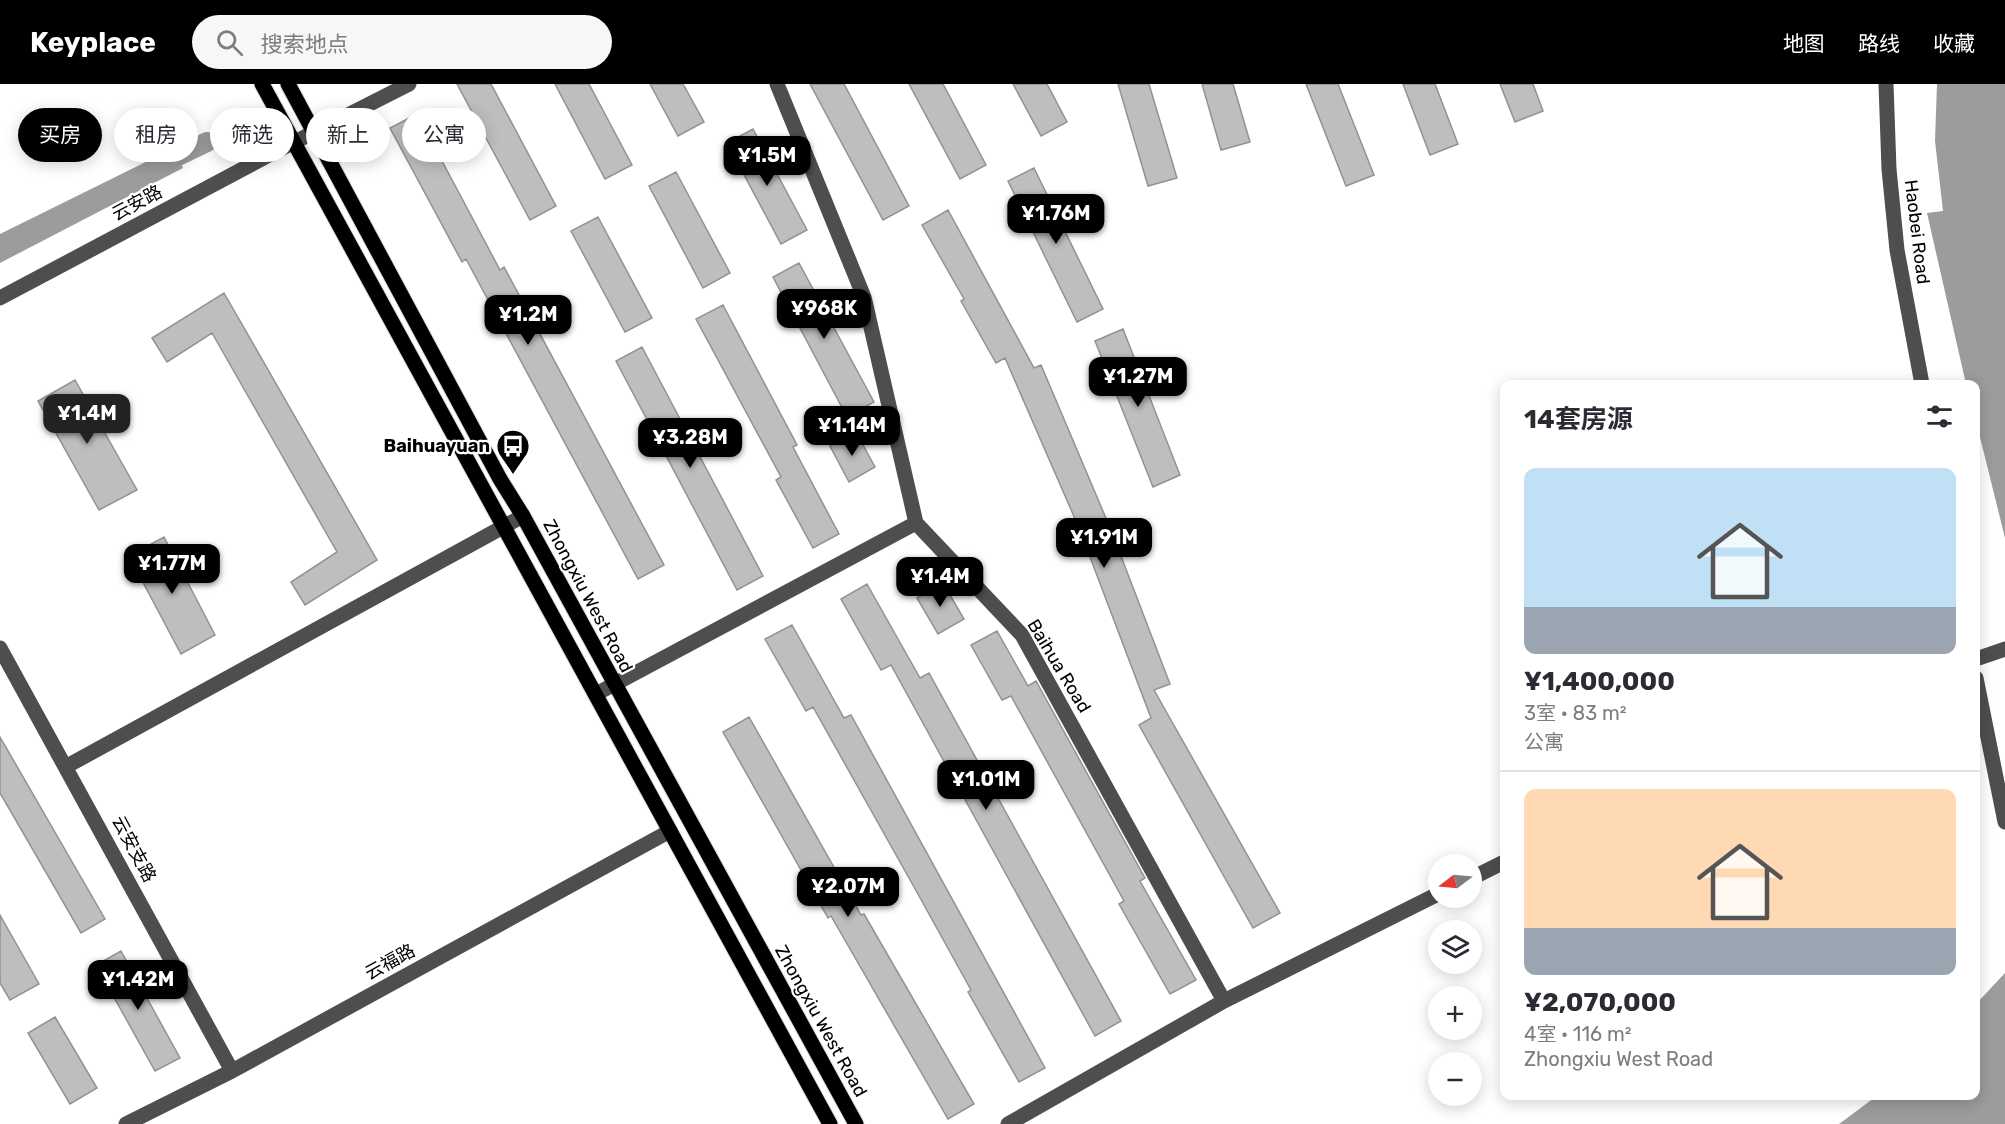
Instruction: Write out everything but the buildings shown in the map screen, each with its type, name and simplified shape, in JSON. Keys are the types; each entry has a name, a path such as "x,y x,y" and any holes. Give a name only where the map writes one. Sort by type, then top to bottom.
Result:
{"main road":[{"path":"262,84 275,108"},
{"name":"Zhongxiu West Road","path":"288,84 306,117"},
{"path":"294,144 830,1124"},
{"name":"Zhongxiu West Road","path":"331,162 500,479 523,516 613,685 856,1124"}],"street":[{"name":"云安路","path":"363,108 409,84"},
{"path":"596,694 916,523 864,297 777,84"},
{"name":"Haobei Road","path":"1886,84 1889,169 1897,250 1921,380"},
{"name":"云安路","path":"294,144 306,138"},
{"name":"云安路","path":"0,298 260,162"},
{"path":"67,766 523,516"},
{"name":"Baihua Road","path":"916,523 1022,635 1224,1001"},
{"path":"1980,658 2005,649"},
{"name":"云安支路","path":"1,653 67,766 232,1071"},
{"path":"1980,698 2005,822"},
{"name":"云福路","path":"126,1124 232,1071 670,831"},
{"path":"1482,873 1500,864"},
{"path":"1008,1124 1224,1001 1428,899"}],"shaded area":[{"path":"1937,84 2005,84 2005,538 1980,437 1980,380 1965,380 1927,213 1943,211 1935,141"},
{"path":"146,162 180,162 183,168 0,263 0,234"},
{"path":"2005,973 2005,1124 1839,1124 1871,1100 1980,1100 1980,1000"}],"waterway":[{"path":"198,146 207,142"}],"place":[{"name":"Baihuayuan","path":"513,475"}]}
